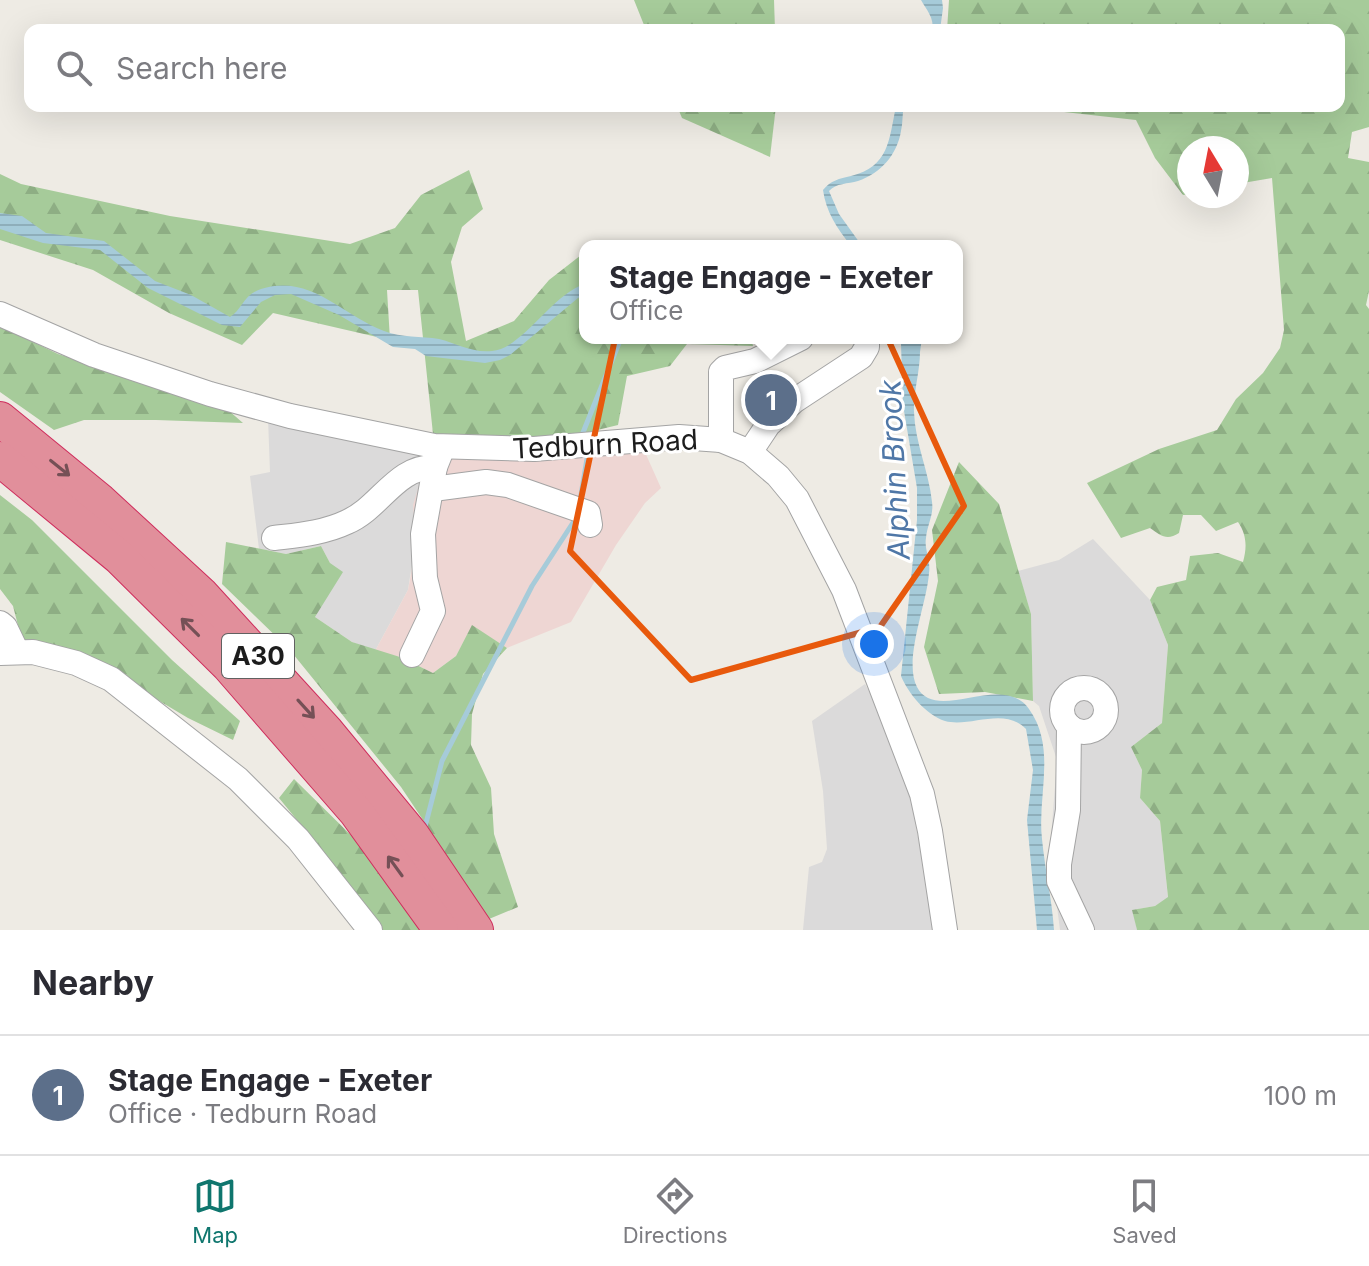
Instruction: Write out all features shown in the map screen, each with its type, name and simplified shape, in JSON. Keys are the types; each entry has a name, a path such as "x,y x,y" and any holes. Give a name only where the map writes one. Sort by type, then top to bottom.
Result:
{"highway":[{"name":"A30","path":"0,419 100,501 201,594 327,732 412,835 476,930"},
{"name":"A30","path":"0,459 119,557 229,666 356,812 441,930"}],"street":[{"name":"Tedburn Road","path":"0,314 94,355 210,394 290,416 437,468 534,449 679,437 721,440 750,452 778,476 797,499 844,590 922,794 945,930"},
{"path":"721,440 721,372 725,368 755,361 789,344"},
{"path":"750,452 768,425 794,401 861,357 867,344"},
{"path":"274,538 323,531 349,522 408,473 421,466 508,485 564,504 589,519"},
{"path":"412,655 433,611 423,555 423,534 437,468"},
{"path":"0,623 5,627 8,652 65,660 111,679 238,779 298,839 370,930"},
{"path":"1069,726 1068,810 1059,881 1082,930"}],"highlighted area":[{"path":"727,243 882,326 964,506 880,627 691,680 570,551 623,301"}],"shaded area":[{"path":"268,418 429,453 408,590 375,651 352,642 315,617 330,563 321,546 286,554 259,549 250,476 270,472"},
{"path":"644,450 661,488 645,503 616,545 571,622 507,648 472,626 456,656 433,673 400,657 375,651 408,590 416,547 413,505 429,453"},
{"path":"1093,539 1150,600 1168,645 1162,723 1131,747 1142,770 1140,798 1160,821 1168,898 1155,906 1133,910 1137,930 1060,930 1050,851 1057,760 1039,706 1033,701 1031,614 1018,571 1059,560"},
{"path":"865,684 890,728 910,794 935,930 803,930 809,867 822,862 827,849 823,791 812,721"}],"green space":[{"path":"634,0 774,0 775,24 644,24"},
{"path":"949,0 1369,0 1369,127 1352,132 1348,158 1369,162 1369,291 1366,305 1369,309 1369,930 1137,930 1132,910 1155,906 1168,897 1160,821 1140,798 1142,770 1131,747 1162,723 1168,645 1150,600 1157,587 1186,580 1190,556 1218,553 1243,562 1245,542 1238,522 1216,531 1201,515 1183,515 1179,533 1171,537 1150,528 1121,538 1087,483 1159,449 1217,430 1236,399 1263,373 1280,348 1284,330 1272,178 1249,182 1249,136 1177,136 1177,187 1155,158 1136,120 1064,112 1345,112 1345,24 947,24"},
{"path":"680,112 775,112 770,157 682,118"},
{"path":"469,170 483,209 462,227 451,262 466,341 514,321 549,280 579,257 579,344 687,344 670,366 627,376 618,425 552,441 433,434 418,290 387,290 390,340 273,313 242,345 169,313 93,270 0,240 0,174 21,184 170,216 350,244 395,228 421,195"},
{"path":"0,326 58,354 220,403 243,423 84,420 54,430 0,392"},
{"path":"687,344 752,344 753,346"},
{"path":"959,462 999,504 1031,614 1033,701 985,692 939,694 924,647 938,581 932,530"},
{"path":"0,495 32,520 172,660 240,721 233,740 188,718 104,668 37,650 21,637 13,606 0,589"},
{"path":"226,542 286,554 321,546 330,563 343,572 315,617 352,642 400,657 433,673 456,656 472,625 507,648 483,674 472,714 471,745 491,788 494,834 518,907 489,919 401,787 289,649 222,584"},
{"path":"294,779 364,848 422,930 380,930 350,885 279,798"}],"water":[{"path":"921,0 942,0 941,24 932,24"},
{"path":"895,112 903,112 899,140 887,162 866,178 829,191 839,214 858,240 846,240 833,220 823,190 836,180 864,172 873,166 889,141"},
{"path":"0,213 22,216 46,233 104,241 155,281 191,295 230,317 246,299 261,289 295,287 325,298 391,333 439,339 484,351 503,348 515,341 561,298 579,286 579,298 510,355 485,363 426,356 415,349 393,347 339,315 291,294 275,295 261,302 240,327 222,325 148,288 100,250 43,243 0,229"},
{"path":"901,344 921,344 914,412 932,507 926,542 929,573 914,647 913,676 926,697 939,701 1003,695 1017,699 1029,709 1037,724 1044,756 1041,823 1054,930 1037,930 1027,820 1033,770 1026,729 1008,719 945,721 918,703 901,676 917,520 917,488 903,405"}],"waterway":[{"path":"582,435 619,344"},
{"path":"580,501 587,459"},
{"path":"425,827 442,761 532,586 576,518"}],"place":[{"name":"Stage Engage - Exeter","path":"771,400"}],"water label":[{"name":"Alphin Brook","path":"895,470"}]}
